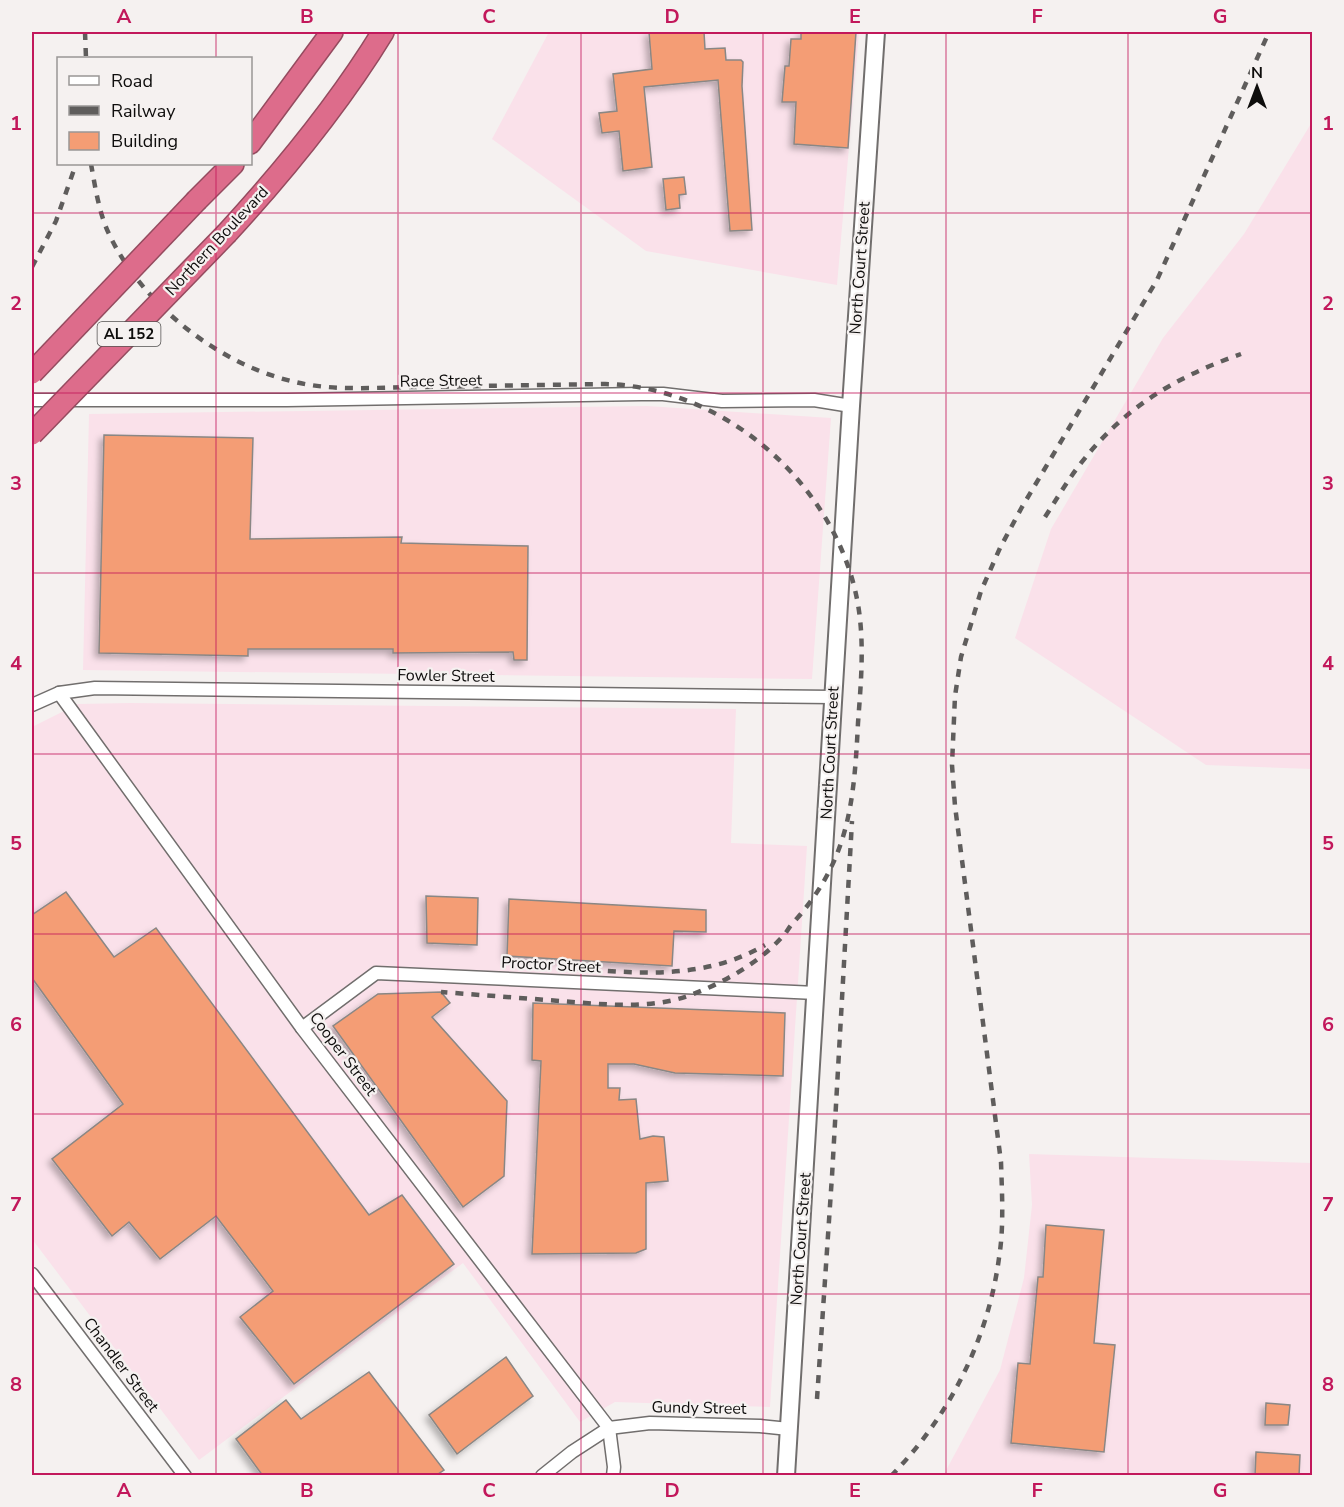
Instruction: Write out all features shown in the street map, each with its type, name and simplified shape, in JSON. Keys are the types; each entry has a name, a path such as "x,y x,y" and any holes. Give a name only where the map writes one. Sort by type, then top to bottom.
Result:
{"highway":[{"path":"252,140 332,32"},
{"name":"Northern Boulevard","path":"32,434 227,233 315,128 365,61 383,32"},
{"path":"365,61 392,32"},
{"name":"AL 152","path":"32,373 232,165"}],"main road":[{"name":"North Court Street","path":"786,1476 876,32"}],"street":[{"name":"Race Street","path":"32,400 287,400 641,394 722,401 814,400 851,406"},
{"name":"Fowler Street","path":"32,705 59,693 95,688 833,697"},
{"name":"Cooper Street","path":"59,693 302,1028 609,1428"},
{"name":"Proctor Street","path":"302,1028 376,973 816,993"},
{"name":"Chandler Street","path":"32,1274 185,1476"},
{"name":"Gundy Street","path":"609,1428 650,1423 789,1429"},
{"path":"542,1476 572,1452 609,1428 613,1476"}],"shaded area":[{"path":"549,32 859,32 837,285 646,251 492,139"},
{"path":"1312,122 1312,769 1206,765 1015,638 1051,529 1163,338 1244,234"},
{"path":"647,406 831,418 812,679 83,670 89,414"},
{"path":"78,704 736,709 731,843 807,846 770,1407 615,1402 580,1422 463,1263 199,1460 32,1239 32,727"},
{"path":"1029,1154 1312,1163 1312,1475 943,1476 1000,1370 1024,1278 1032,1205"}],"building":[{"path":"649,32 704,32 705,49 725,48 726,60 743,62 742,86 752,230 730,231 718,80 644,87 652,167 623,171 619,131 602,133 599,113 617,111 613,74 652,69"},
{"path":"801,32 856,32 848,148 794,144 796,102 782,102 785,66 789,66 791,39 801,39"},
{"path":"684,177 686,194 679,195 680,208 666,210 663,179"},
{"path":"104,435 253,438 250,539 402,537 401,543 528,546 527,660 514,660 513,652 393,653 393,649 248,649 248,656 99,653"},
{"path":"66,892 114,957 156,928 369,1215 402,1195 454,1264 294,1384 240,1317 273,1291 216,1216 160,1259 129,1222 112,1236 52,1159 123,1104 32,978 32,915"},
{"path":"426,896 478,898 477,945 427,943"},
{"path":"509,899 706,910 706,932 674,931 672,966 507,956"},
{"path":"441,992 450,1003 432,1017 507,1101 504,1176 463,1207 333,1026 378,994"},
{"path":"533,1003 785,1013 783,1076 675,1073 634,1064 608,1064 608,1088 620,1088 619,1100 636,1099 640,1139 653,1136 664,1137 668,1181 646,1183 646,1249 636,1253 532,1254 541,1061 532,1060"},
{"path":"1046,1225 1104,1230 1094,1343 1115,1345 1104,1452 1011,1443 1018,1363 1030,1364 1038,1277 1043,1277"},
{"path":"506,1357 533,1396 457,1454 429,1415"},
{"path":"369,1372 444,1470 435,1476 263,1476 236,1439 286,1400 301,1419"},
{"path":"1266,1403 1290,1405 1288,1425 1265,1425"},
{"path":"1256,1452 1300,1455 1299,1476 1255,1476"}],"railway":[{"path":"85,32 86,57"},
{"path":"891,1476 931,1429 963,1376 986,1318 1001,1246 1001,1162 955,806 952,765 955,696 961,657 981,591 1000,548 1157,280 1269,32"},
{"path":"32,267 56,221 76,165"},
{"path":"91,165 106,226 123,260 162,307 210,345 236,360 291,381 323,387 605,384 649,389 692,403 731,423 767,449 799,481 825,517 844,557 857,599 862,645 854,779 850,805 845,830 826,877 812,900 783,936 763,955 727,979 688,996 657,1003 608,1004 441,992"},
{"path":"1045,517 1065,485 1095,446 1131,412 1171,385 1216,363 1241,354"},
{"path":"817,1399 852,821"},
{"path":"544,966 629,972 685,971 739,958 765,945"}]}
